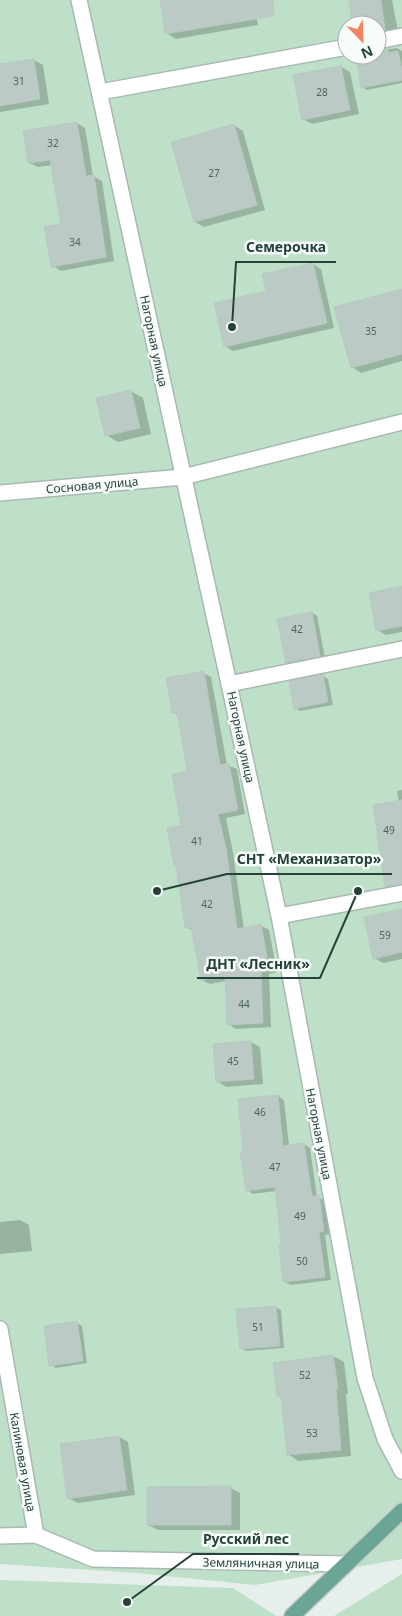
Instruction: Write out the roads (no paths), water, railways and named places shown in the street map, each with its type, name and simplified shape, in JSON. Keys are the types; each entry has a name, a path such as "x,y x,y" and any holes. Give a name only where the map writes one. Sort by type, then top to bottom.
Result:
{"main road":[{"path":"292,1616 402,1511"}],"street":[{"name":"Нагорная улица","path":"79,0 279,916 365,1378 385,1439 402,1471"},
{"path":"387,39 402,36"},
{"path":"100,92 337,49"},
{"name":"Сосновая улица","path":"0,493 183,477 402,422"},
{"path":"229,684 402,649"},
{"path":"279,916 402,893"},
{"name":"Калиновая улица","path":"0,1329 36,1535"},
{"name":"Земляничная улица","path":"0,1536 36,1535 94,1559 346,1564"}],"place":[{"name":"Семерочка","path":"232,327"},
{"name":"СНТ «Механизатор»","path":"157,891"},
{"name":"ДНТ «Лесник»","path":"358,891"},
{"name":"Русский лес","path":"127,1602"}]}
